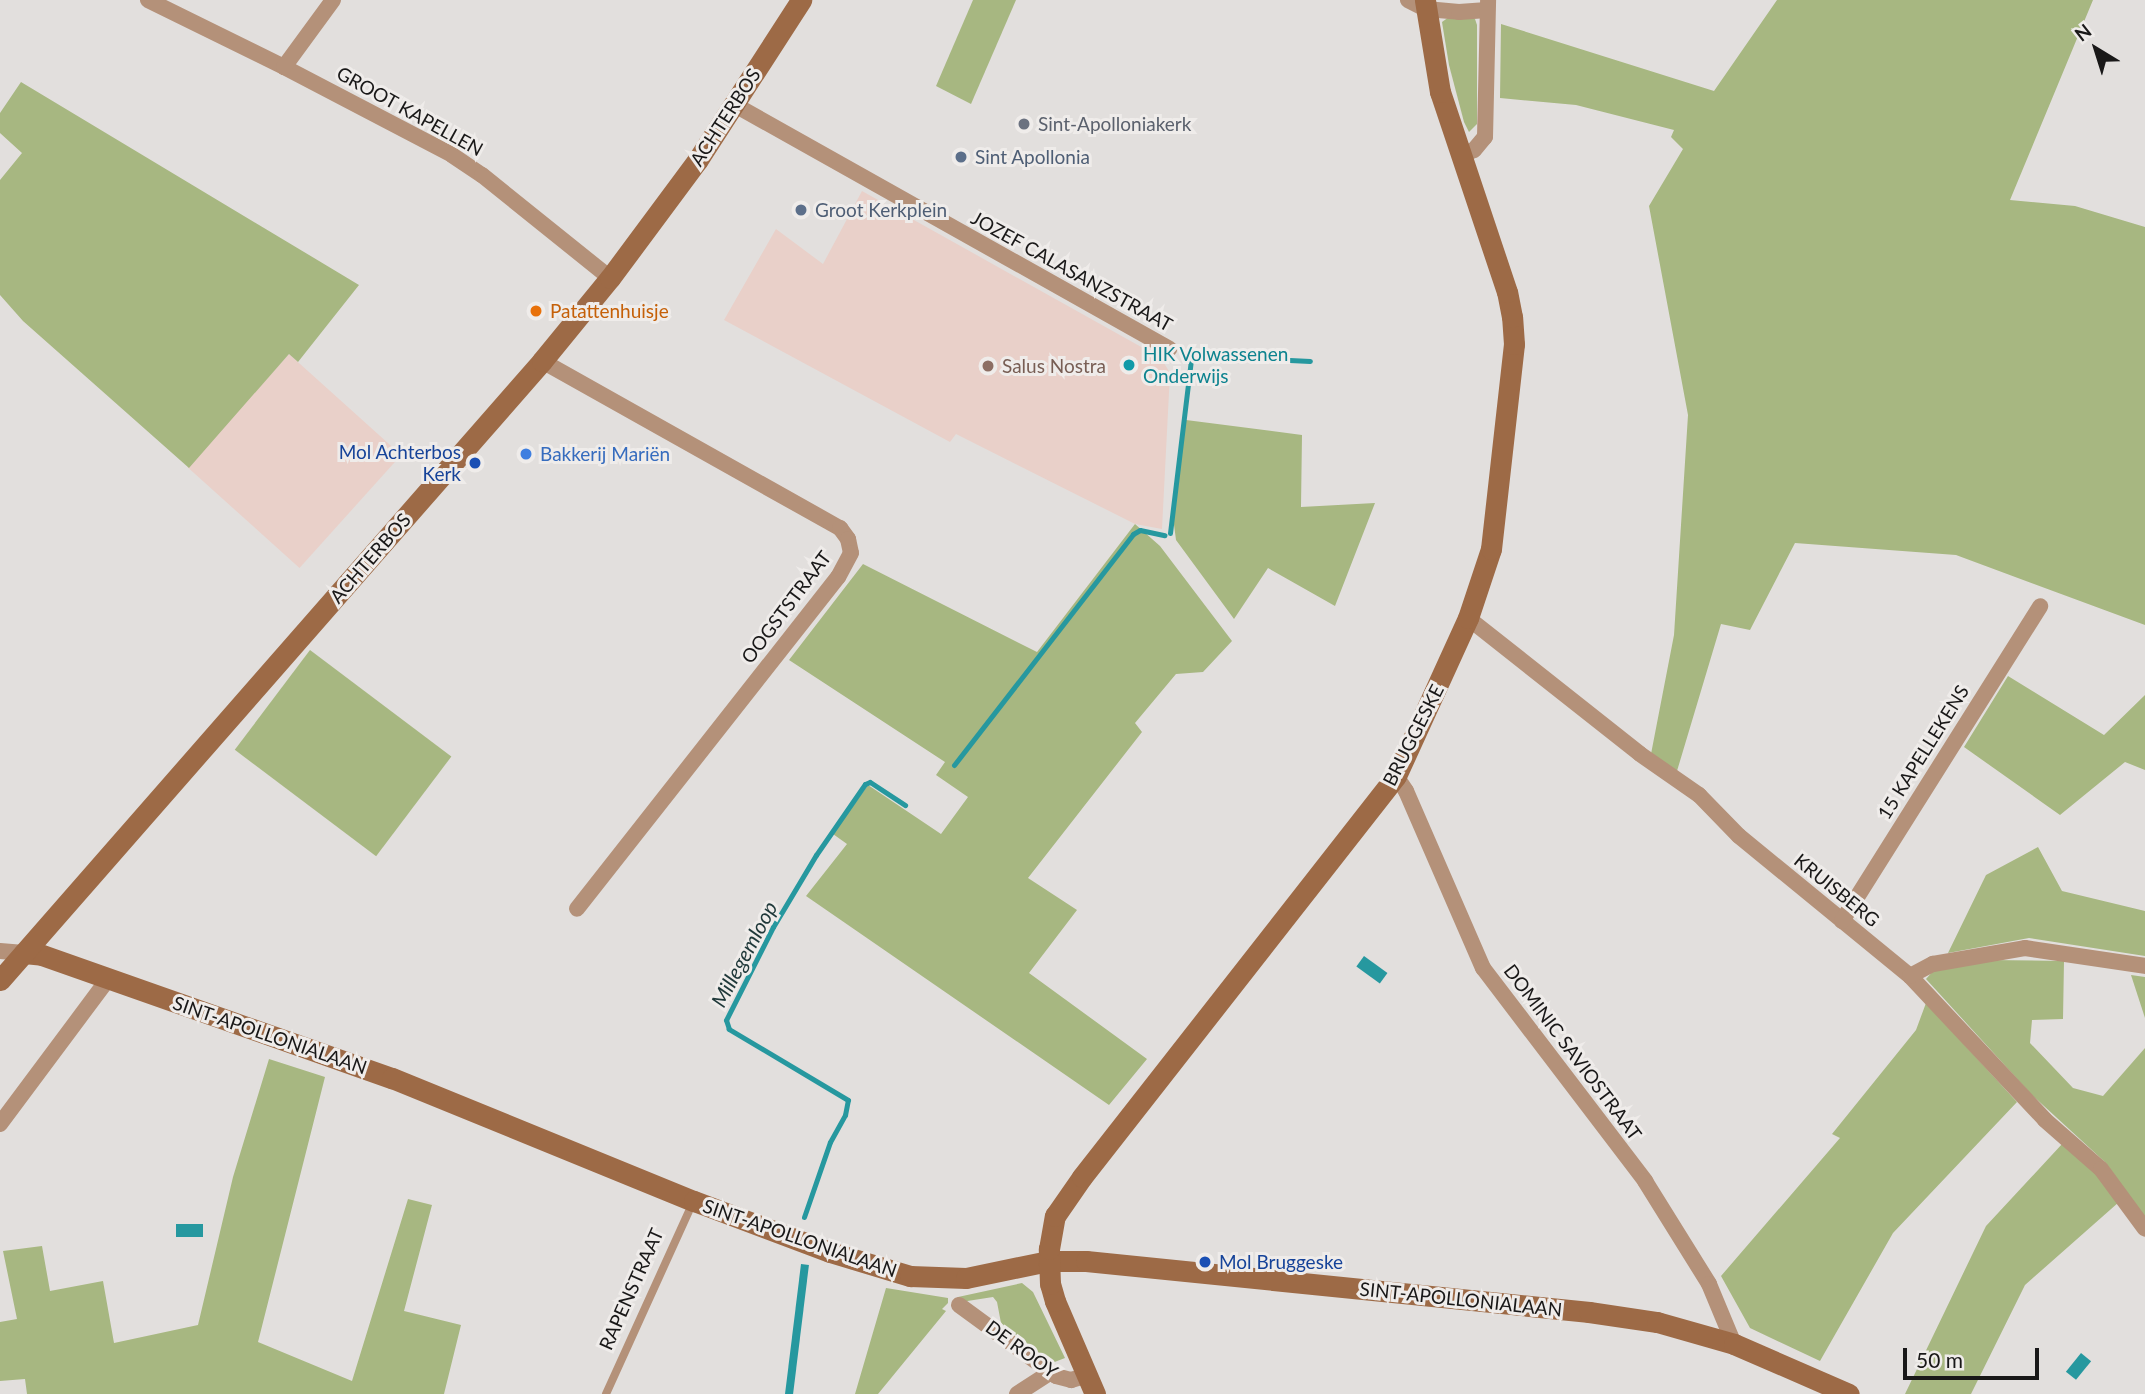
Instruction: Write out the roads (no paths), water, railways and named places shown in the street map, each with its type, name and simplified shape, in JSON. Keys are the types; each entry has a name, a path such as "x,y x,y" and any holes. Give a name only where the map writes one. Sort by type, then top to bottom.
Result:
{"street":[{"name":"GROOT KAPELLEN","path":"148,0 284,67 462,162 610,278"},
{"path":"284,67 332,0"},
{"name":"ACHTERBOS","path":"0,981 13,956 542,361 610,278 735,105 801,0"},
{"path":"1420,3 1488,5 1485,137 1474,150 1461,156"},
{"name":"BRUGGESKE","path":"1048,1261 1050,1229 1061,1205 1396,776 1468,618 1491,548 1514,344 1507,292 1440,92 1420,3"},
{"name":"JOZEF CALASANZSTRAAT","path":"735,105 1169,349"},
{"name":"OOGSTSTRAAT","path":"542,361 840,528 848,539 851,553 838,577 576,909"},
{"name":"15 KAPELLEKENS","path":"1842,921 2040,606"},
{"name":"KRUISBERG","path":"1468,618 1640,754 1699,795 1738,836 1910,976 2037,1113 2101,1169 2145,1228"},
{"name":"DOMINIC SAVIOSTRAAT","path":"1396,776 1406,791 1483,968 1664,1209 1709,1284 1734,1344"},
{"path":"1910,976 1933,964 2025,948 2145,965"},
{"name":"SINT-APOLLONIALAAN","path":"13,956 42,955 392,1077 694,1201 830,1252 910,1276 966,1278 1048,1261 1086,1261 1589,1312 1657,1322 1734,1344 1849,1394"},
{"path":"0,1124 108,979"},
{"name":"DE ROOY","path":"1048,1261 1055,1301 1091,1385"},
{"name":"DE ROOY","path":"959,1306 1051,1372 1091,1385"},
{"path":"1017,1394 1051,1372"}],"lane":[{"name":"RAPENSTRAAT","path":"606,1394 694,1201"}],"water":[{"path":"1364,956 1387,973 1380,984 1356,967"},
{"path":"176,1224 203,1224 203,1237 176,1237"},
{"path":"801,1264 809,1265 793,1394 785,1394"},
{"path":"2081,1353 2091,1361 2076,1380 2066,1372"}],"waterway":[{"name":"Millegemloop","path":"1170,533 1191,359 1201,356 1310,361"},
{"name":"Millegemloop","path":"954,765 1133,534 1140,530 1164,535"},
{"name":"Millegemloop","path":"804,1217 830,1142 845,1115 848,1100 729,1029 726,1020 773,927 816,855 865,784 870,782 905,805"}],"place":[{"name":"Sint-Apolloniakerk","path":"1024,124"},
{"name":"Sint Apollonia","path":"961,157"},
{"name":"Groot Kerkplein","path":"801,210"},
{"name":"Patattenhuisje","path":"536,311"},
{"name":"HIK Volwassenen Onderwijs","path":"1129,365"},
{"name":"Salus Nostra","path":"988,366"},
{"name":"Bakkerij Mariën","path":"526,454"},
{"name":"Mol Achterbos Kerk","path":"475,463"},
{"name":"Mol Bruggeske","path":"1205,1262"}]}
